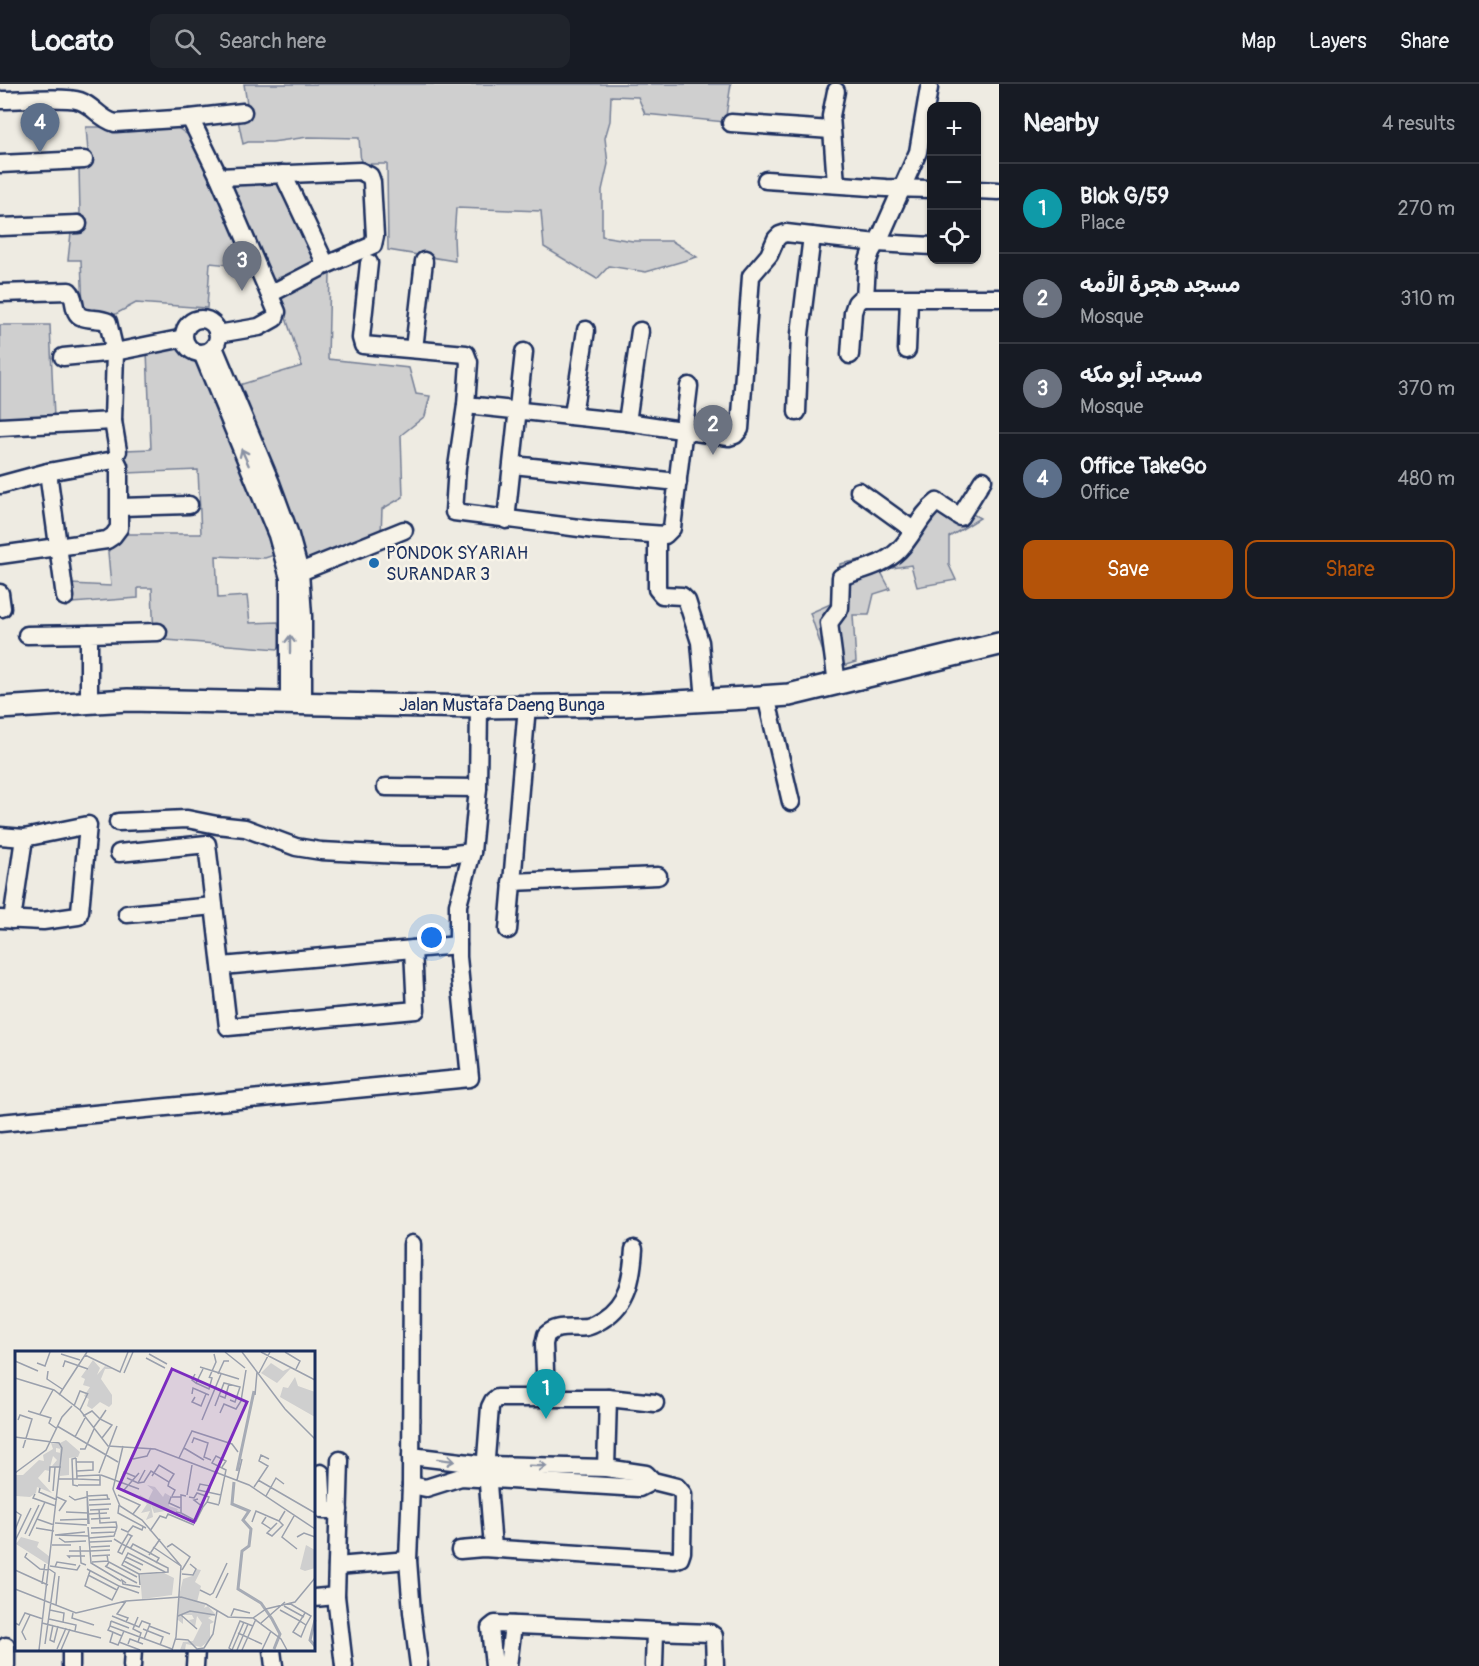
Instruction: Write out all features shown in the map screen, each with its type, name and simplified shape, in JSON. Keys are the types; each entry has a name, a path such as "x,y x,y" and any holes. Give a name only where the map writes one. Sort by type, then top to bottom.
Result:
{"main road":[{"name":"Jalan Mustafa Daeng Bunga","path":"0,708 128,700 479,707 623,705 789,695 999,644"}],"street":[{"path":"865,298 867,264 918,152 929,88"},
{"path":"836,91 831,130 836,184"},
{"path":"0,100 77,100 92,108 105,120 115,123 243,112"},
{"path":"190,117 219,177 277,312 274,318 259,327 218,334 211,344 192,351 188,348 184,338 188,325 195,320 209,321 211,344 257,484 277,535 289,578 296,670"},
{"path":"731,123 831,130"},
{"path":"0,164 84,160"},
{"path":"219,177 360,171 370,176 375,241 370,247 326,265 270,294"},
{"path":"283,174 326,265"},
{"path":"766,180 927,189"},
{"path":"981,190 999,191"},
{"path":"0,227 78,224"},
{"path":"466,405 573,415 729,437 738,431 751,276 769,255 780,235 786,233 927,246"},
{"path":"797,412 800,334 812,236"},
{"path":"414,349 424,261"},
{"path":"369,263 362,342 368,346 466,354 469,362 454,512 506,520 657,536 669,533 672,528 685,430 688,386"},
{"path":"0,293 71,292 76,311 80,316 108,322 115,352 113,421 118,451"},
{"path":"850,355 854,307 860,299 999,298"},
{"path":"907,350 909,299"},
{"path":"573,415 586,330"},
{"path":"627,422 640,331"},
{"path":"63,357 115,352 184,338"},
{"path":"211,344 271,483 289,532 300,572 296,703"},
{"path":"506,520 524,352"},
{"path":"0,427 113,421"},
{"path":"0,485 48,472 114,460 117,462 120,507 119,528 107,540 58,549 0,555"},
{"path":"513,465 678,482"},
{"path":"48,472 65,597"},
{"path":"837,684 829,623 840,608 841,578 883,563 900,549 927,509 937,502 960,517 983,480"},
{"path":"859,491 913,530"},
{"path":"120,507 189,505"},
{"path":"300,572 404,530"},
{"path":"657,536 657,589 662,594 682,596 687,601 700,642 705,700"},
{"path":"27,635 158,632"},
{"path":"89,634 89,702"},
{"path":"766,696 791,802"},
{"path":"508,930 527,706"},
{"path":"0,1123 470,1078 458,945 458,905 472,852 478,788 479,707"},
{"path":"387,787 478,788"},
{"path":"118,822 187,819 245,828 296,848 321,851 400,855 446,855 472,852"},
{"path":"0,836 24,838 88,825 78,916 43,921 6,920 24,838"},
{"path":"119,854 207,844 228,1027 416,1010 413,949"},
{"path":"511,882 658,876"},
{"path":"127,914 214,906"},
{"path":"222,966 458,945"},
{"path":"412,1244 411,1485 408,1560 419,1666"},
{"path":"546,1398 544,1344 546,1335 555,1328 588,1327 619,1307 630,1282 634,1249"},
{"path":"493,1548 487,1471 490,1407 493,1401 498,1398 608,1398 655,1403"},
{"path":"606,1468 608,1398"},
{"path":"411,1456 487,1471 639,1488 653,1481"},
{"path":"339,1510 323,1510 317,1473 340,1466 339,1510 336,1596 344,1666"},
{"path":"411,1485 426,1488 487,1471 606,1468 644,1474 653,1481 677,1487 683,1494 682,1551 680,1558 674,1560 493,1548 460,1550"},
{"path":"337,1566 408,1560"},
{"path":"315,1598 336,1596"},
{"path":"494,1666 490,1628 495,1624 710,1634 714,1636 715,1666"},
{"path":"508,1666 513,1625"},
{"path":"654,1666 655,1631"},
{"path":"6,1666 8,1646"},
{"path":"70,1651 71,1666"},
{"path":"132,1666 133,1651"},
{"path":"195,1666 196,1651"},
{"path":"272,1651 274,1666"}],"shaded area":[{"path":"244,84 731,84 725,122 645,114 638,97 611,96 610,121 605,138 608,164 602,190 602,236 633,241 672,241 697,257 646,272 609,266 597,279 544,247 541,211 456,208 455,261 388,250 387,164 361,164 359,138 308,137 243,144 238,120 249,117"},
{"path":"86,127 176,127 191,137 198,146 250,267 210,263 207,308 136,303 114,315 91,312 83,308 81,260 68,260 73,215 80,214 79,166 89,164"},
{"path":"280,181 319,263 270,281 228,183"},
{"path":"330,274 328,359 409,368 416,394 430,396 425,416 401,435 403,497 382,509 381,534 304,568 296,530 239,385 302,366 277,291"},
{"path":"0,325 50,325 54,418 0,421"},
{"path":"184,347 202,372 266,525 274,555 265,558 216,556 218,598 247,596 250,623 278,622 283,641 278,649 154,639 152,588 138,588 138,598 72,603 71,584 111,586 108,552 120,534 201,534 198,470 127,473 125,450 151,449 147,351"},
{"path":"945,499 980,518 949,537 949,565 956,580 917,587 911,565 880,570 890,589 874,594 869,615 853,615 856,662 829,670 810,613 835,602 840,564 880,556 894,547"}],"place":[{"name":"Office TakeGo","path":"40,153"},
{"name":"مسجد أبو مكه","path":"242,291"},
{"name":"مسجد هجرة الأمه","path":"713,455"},
{"name":"PONDOK SYARIAH SURANDAR 3","path":"374,563"},
{"name":"Blok G/59","path":"546,1419"}]}
